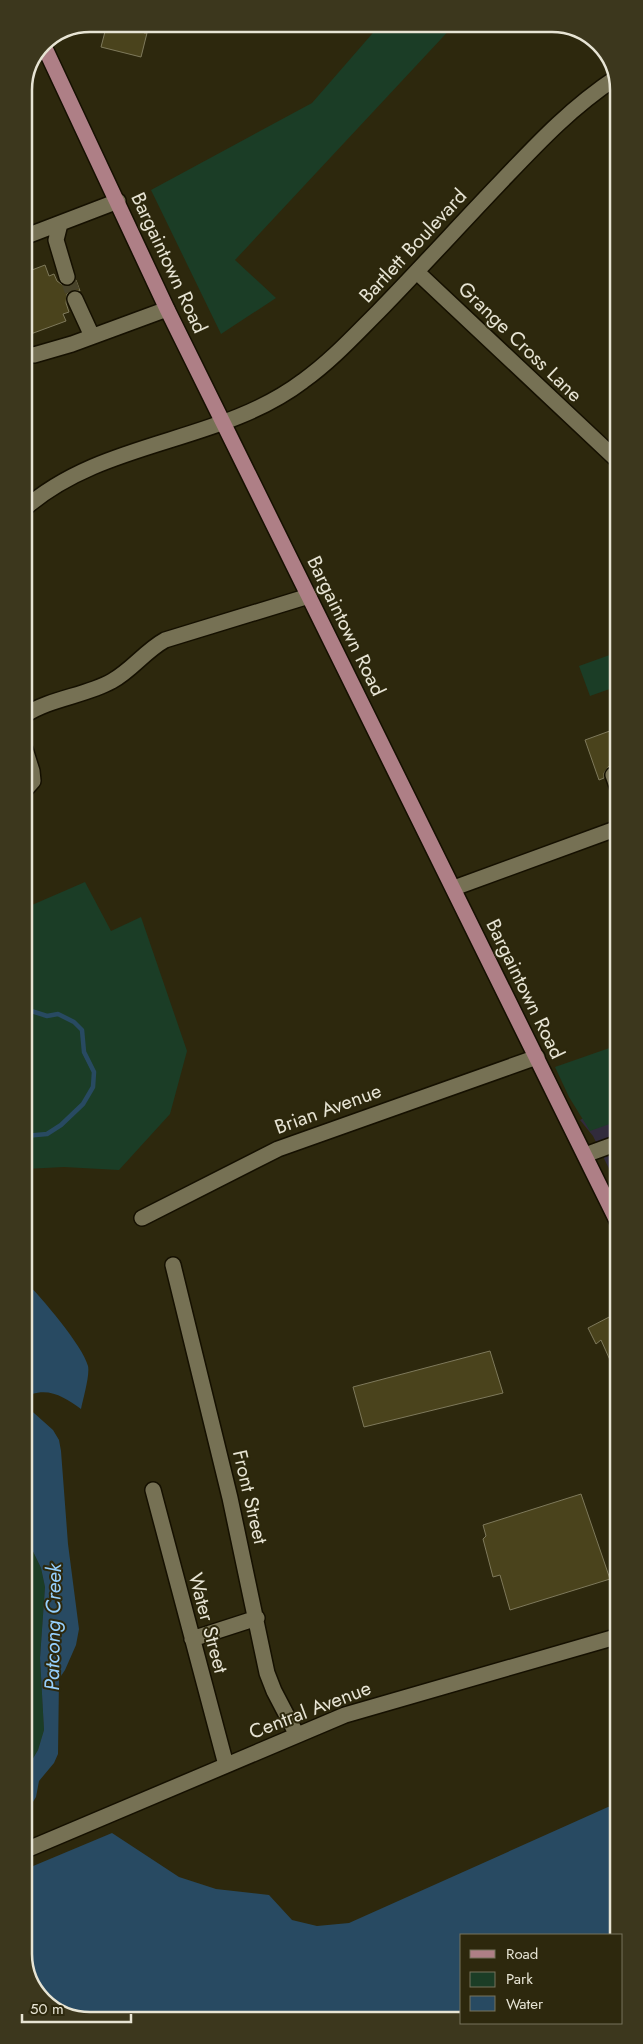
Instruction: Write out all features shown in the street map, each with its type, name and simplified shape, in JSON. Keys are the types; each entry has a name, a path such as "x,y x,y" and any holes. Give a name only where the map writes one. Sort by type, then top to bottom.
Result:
{"main road":[{"name":"Bargaintown Road","path":"47,52 167,309 610,1207"}],"street":[{"name":"Bartlett Boulevard","path":"33,501 44,492 81,472 129,452 224,424 270,403 303,382 336,355 417,272 557,122 586,98 610,82"},
{"path":"33,234 118,201"},
{"path":"60,224 56,240 67,276"},
{"name":"Grange Cross Lane","path":"417,272 610,453"},
{"path":"76,300 92,336"},
{"path":"33,355 167,309"},
{"path":"33,712 111,682 153,647 165,640 309,596"},
{"path":"454,888 610,831"},
{"name":"Brian Avenue","path":"142,1218 278,1149 537,1057"},
{"path":"585,1155 610,1146"},
{"name":"Front Street","path":"173,1265 210,1410 271,1686 297,1735"},
{"name":"Water Street","path":"153,1490 226,1765"},
{"path":"192,1639 257,1618"},
{"name":"Central Avenue","path":"33,1848 297,1735 376,1705 610,1639"}],"shaded area":[{"path":"610,1105 610,1171 593,1136 580,1120"}],"green space":[{"path":"373,33 447,33 235,260 276,298 221,334 151,190 312,103"},
{"path":"610,655 610,689 590,696 579,666"},
{"path":"85,882 111,931 141,917 187,1051 170,1114 119,1170 64,1167 33,1169 33,905"},
{"path":"610,1048 610,1124 590,1131 569,1097 555,1067"},
{"path":"33,1552 41,1568 45,1587 40,1658 44,1730 38,1750 33,1758"}],"water":[{"path":"33,1290 61,1322 85,1357 88,1366 81,1409 58,1395 39,1392 33,1394"},
{"name":"Patcong Creek","path":"33,1412 53,1430 59,1440 68,1544 79,1629 76,1645 59,1679 58,1754 54,1763 39,1781 36,1797 33,1802 33,1758 38,1750 44,1730 40,1658 45,1587 41,1568 33,1552"},
{"path":"610,1807 610,1934 460,1934 460,2012 87,2011 72,2008 55,2000 42,1986 34,1969 33,1866 112,1833 179,1877 216,1889 269,1895 292,1920 317,1926 349,1923"}],"building":[{"path":"105,32 147,33 141,57 101,47"},
{"path":"45,265 49,276 54,274 57,281 64,286 70,286 76,280 80,291 72,290 67,294 66,303 69,312 63,314 66,321 33,333 33,270"},
{"path":"610,731 610,766 604,773 604,778 599,780 585,740"},
{"path":"610,1317 610,1360 601,1340 596,1344 588,1328"},
{"path":"490,1351 503,1393 364,1427 353,1387"},
{"path":"581,1494 610,1579 510,1610 500,1575 493,1577 483,1539 486,1536 483,1525"}],"waterway":[{"path":"33,1012 47,1016 58,1014 74,1022 82,1030 84,1052 94,1072 93,1087 83,1104 61,1125 47,1134 33,1135"}],"tunnel":[{"path":"67,277 75,299"}]}
